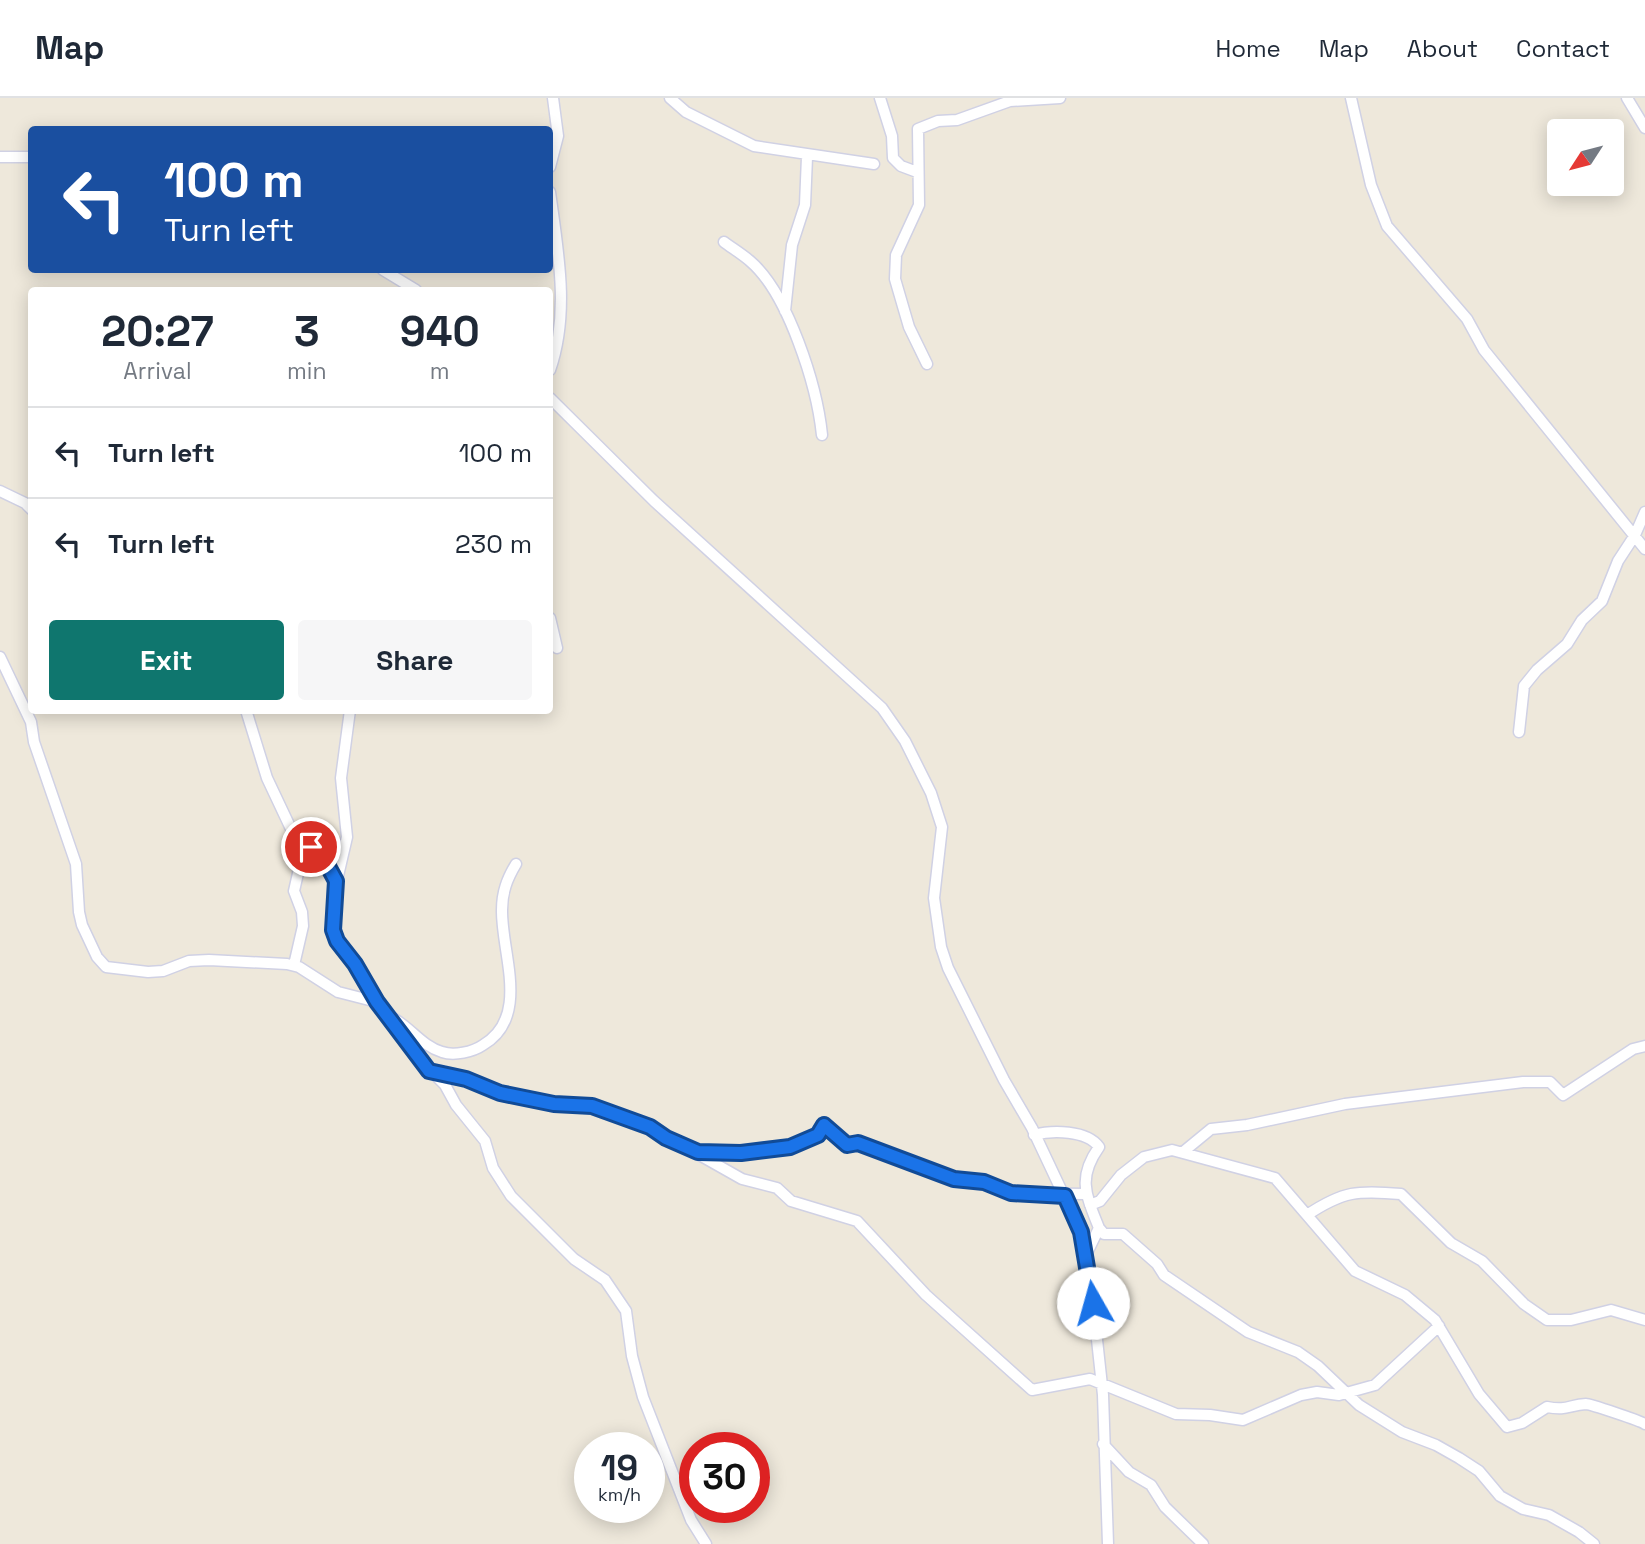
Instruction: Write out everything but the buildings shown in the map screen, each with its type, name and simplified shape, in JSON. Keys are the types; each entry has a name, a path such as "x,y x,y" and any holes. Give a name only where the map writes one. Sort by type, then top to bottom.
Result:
{"street":[{"path":"553,98 558,136 553,155"},
{"path":"670,98 686,112 754,146 874,164"},
{"path":"880,98 892,136 893,158 901,166 917,172"},
{"path":"927,365 909,327 895,279 896,255 919,205 918,129 938,121 964,118 1010,101 1060,98"},
{"path":"1351,98 1371,185 1387,226 1467,319 1483,350 1645,549"},
{"path":"1627,98 1645,128"},
{"path":"0,157 28,157"},
{"path":"785,311 792,245 805,205 807,157"},
{"path":"553,215 559,261 562,327 553,359"},
{"path":"723,242 752,261 772,287 785,311 815,395 822,435"},
{"path":"388,273 410,287"},
{"path":"553,401 654,501 891,718 931,793 942,827 934,898 941,947 963,1000 1081,1232 1102,1384 1108,1544"},
{"path":"0,491 28,506"},
{"path":"1519,732 1524,686 1537,670 1567,644 1582,620 1602,601 1618,561 1635,536 1645,512"},
{"path":"553,631 557,648"},
{"path":"0,657 31,722 34,742 76,864 79,912 100,961 110,969 125,968 148,972 163,971 189,961 215,959 294,965 338,992 377,1002"},
{"path":"248,714 267,778 292,831 299,869 294,891 302,912 294,965"},
{"path":"349,714 341,778 347,837 336,881 334,934 377,1002 429,1071 445,1085 456,1105 485,1140 494,1168 511,1196 574,1259 605,1280 626,1311 632,1356 643,1396 691,1520 706,1544"},
{"path":"292,831 324,859 336,881"},
{"path":"386,1014 404,1025 429,1047 445,1053 476,1050 492,1040 502,1028 511,984 501,912 502,895 516,864"},
{"path":"1184,1152 1211,1129 1247,1125 1345,1104 1523,1082 1550,1082 1563,1095 1633,1049 1645,1046"},
{"path":"429,1071 466,1079 500,1093 554,1104 592,1106 650,1127 742,1179 777,1188 791,1201 857,1221 926,1296 1032,1390 1090,1379 1177,1414 1243,1420 1301,1395 1343,1392 1375,1385 1439,1326"},
{"path":"698,1152 741,1153 790,1147 818,1135 824,1125 847,1145 858,1143 954,1179 984,1182 1011,1193 1086,1195"},
{"path":"1034,1135 1050,1130 1095,1142 1099,1147 1086,1165 1086,1195 1104,1234 1123,1234 1157,1264 1164,1275 1198,1301 1248,1332 1298,1352 1318,1366 1343,1392 1402,1432 1436,1445 1479,1471 1500,1496 1579,1531 1594,1544"},
{"path":"1090,1205 1100,1201 1121,1175 1143,1157 1172,1150 1275,1178 1355,1271 1405,1295 1424,1308 1439,1326 1485,1403 1507,1427 1522,1423 1547,1406 1566,1410 1584,1404 1597,1406 1613,1415 1636,1418 1645,1424"},
{"path":"1307,1215 1334,1197 1354,1191 1401,1194 1451,1243 1482,1261 1524,1304 1547,1320 1571,1320 1611,1310 1645,1321"},
{"path":"1086,1255 1099,1227"},
{"path":"1103,1444 1129,1472 1151,1485 1166,1507 1202,1544"}],"route":[{"path":"311,847 324,859 336,881 333,930 337,941 355,964 377,1002 429,1071 466,1079 500,1093 554,1104 592,1106 650,1127 666,1138 698,1152 741,1153 790,1147 818,1135 824,1125 835,1138 847,1145 858,1143 954,1179 984,1182 1011,1193 1065,1196 1081,1232 1093,1303"}]}
